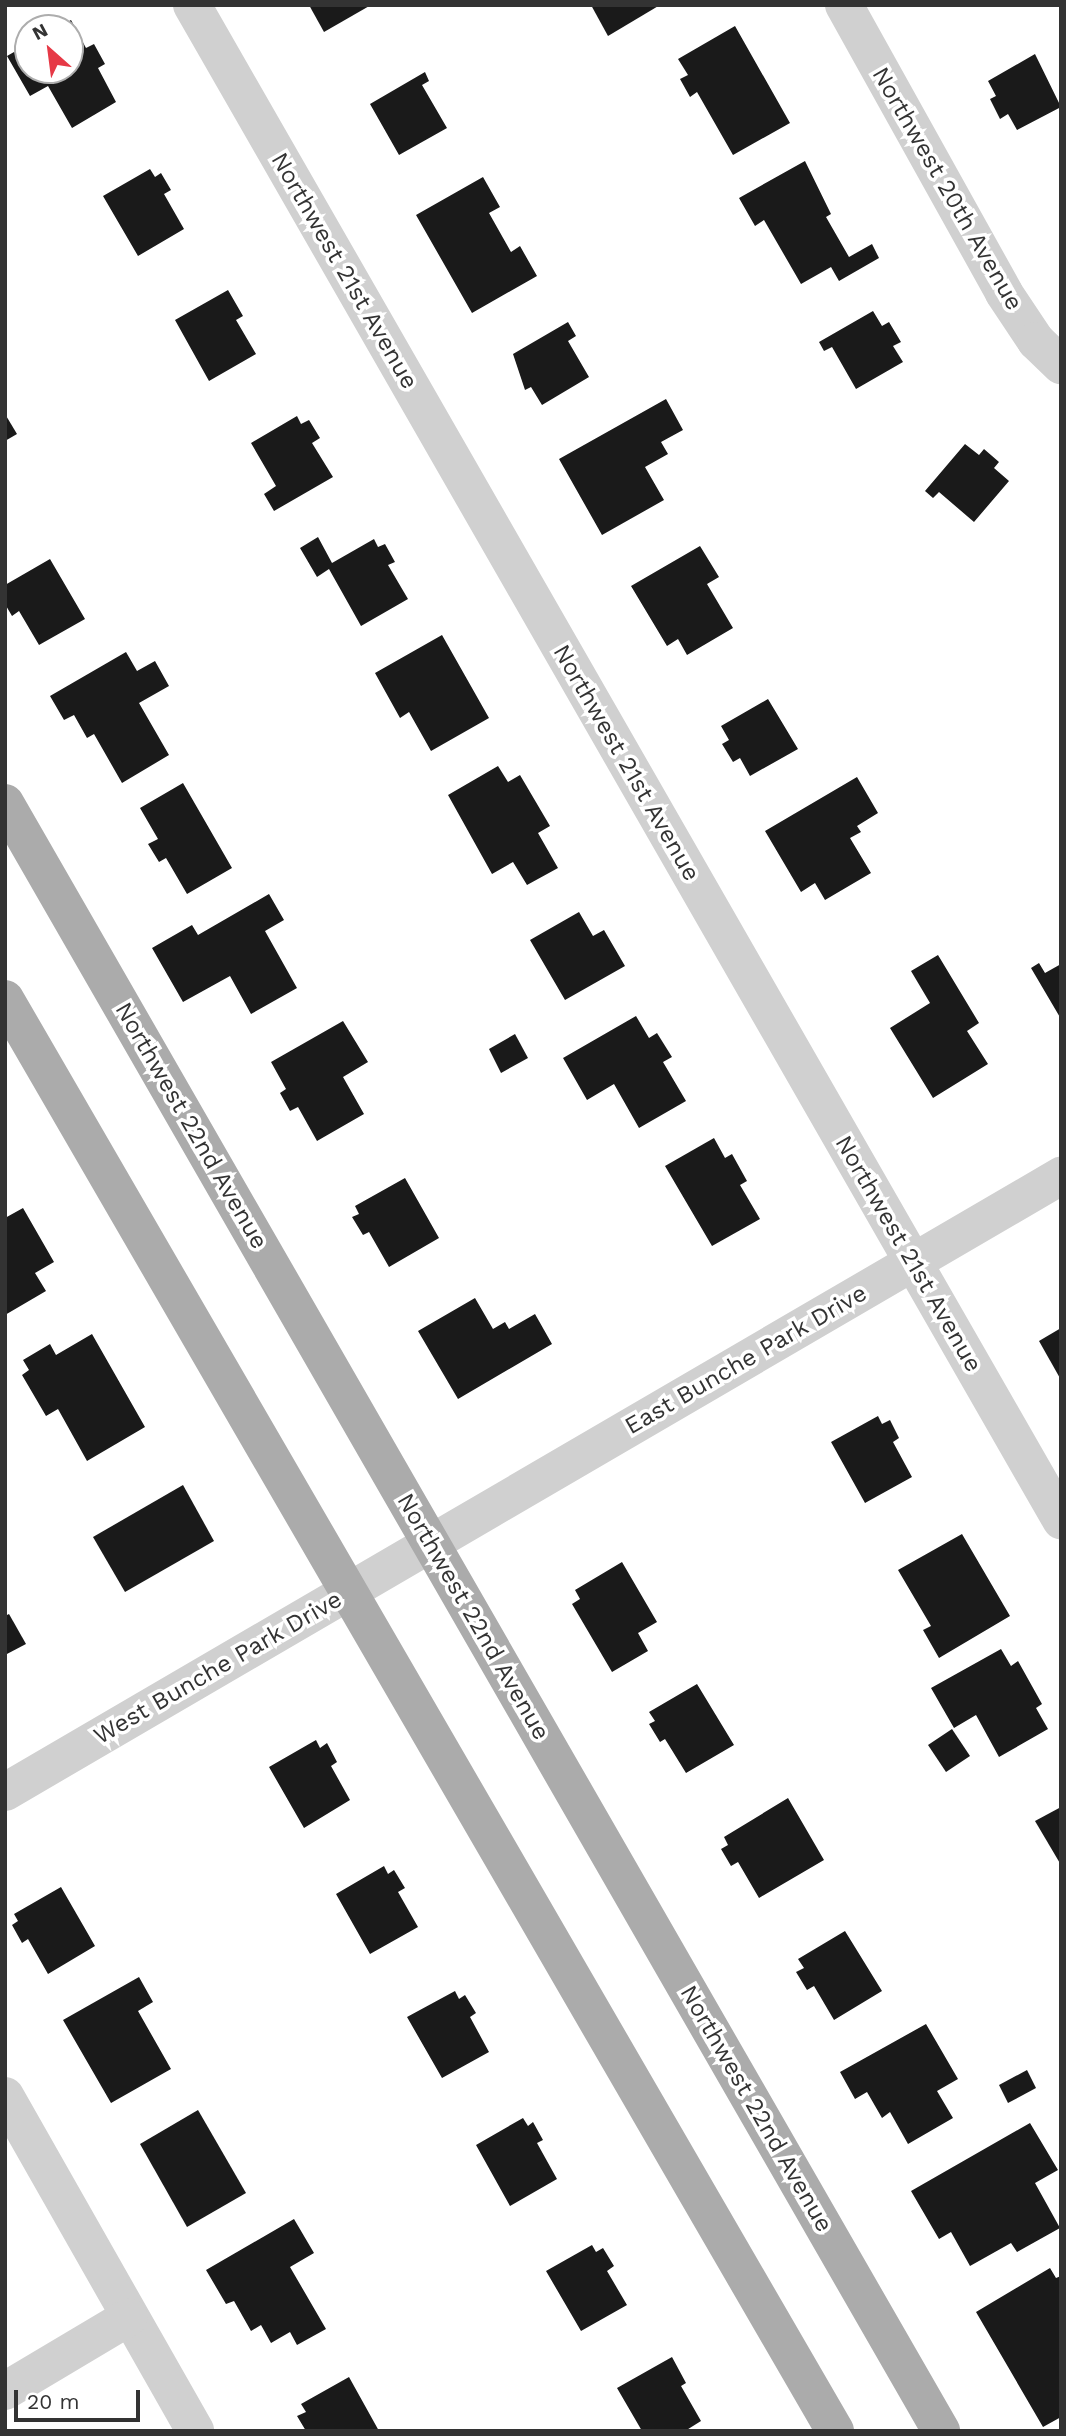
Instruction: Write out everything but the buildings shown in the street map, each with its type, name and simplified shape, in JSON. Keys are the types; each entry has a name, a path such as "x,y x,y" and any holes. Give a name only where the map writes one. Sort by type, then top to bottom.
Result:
{"main road":[{"name":"Northwest 22nd Avenue","path":"5,803 941,2431"},
{"path":"5,999 835,2431"}],"street":[{"name":"Northwest 21st Avenue","path":"192,5 1061,1520"},
{"name":"Northwest 20th Avenue","path":"844,5 1004,293 1036,341 1061,365"},
{"name":"East Bunche Park Drive","path":"431,1544 1061,1176"},
{"name":"West Bunche Park Drive","path":"5,1792 431,1544"},
{"path":"5,2096 195,2431"},
{"path":"5,2391 129,2317"}]}
